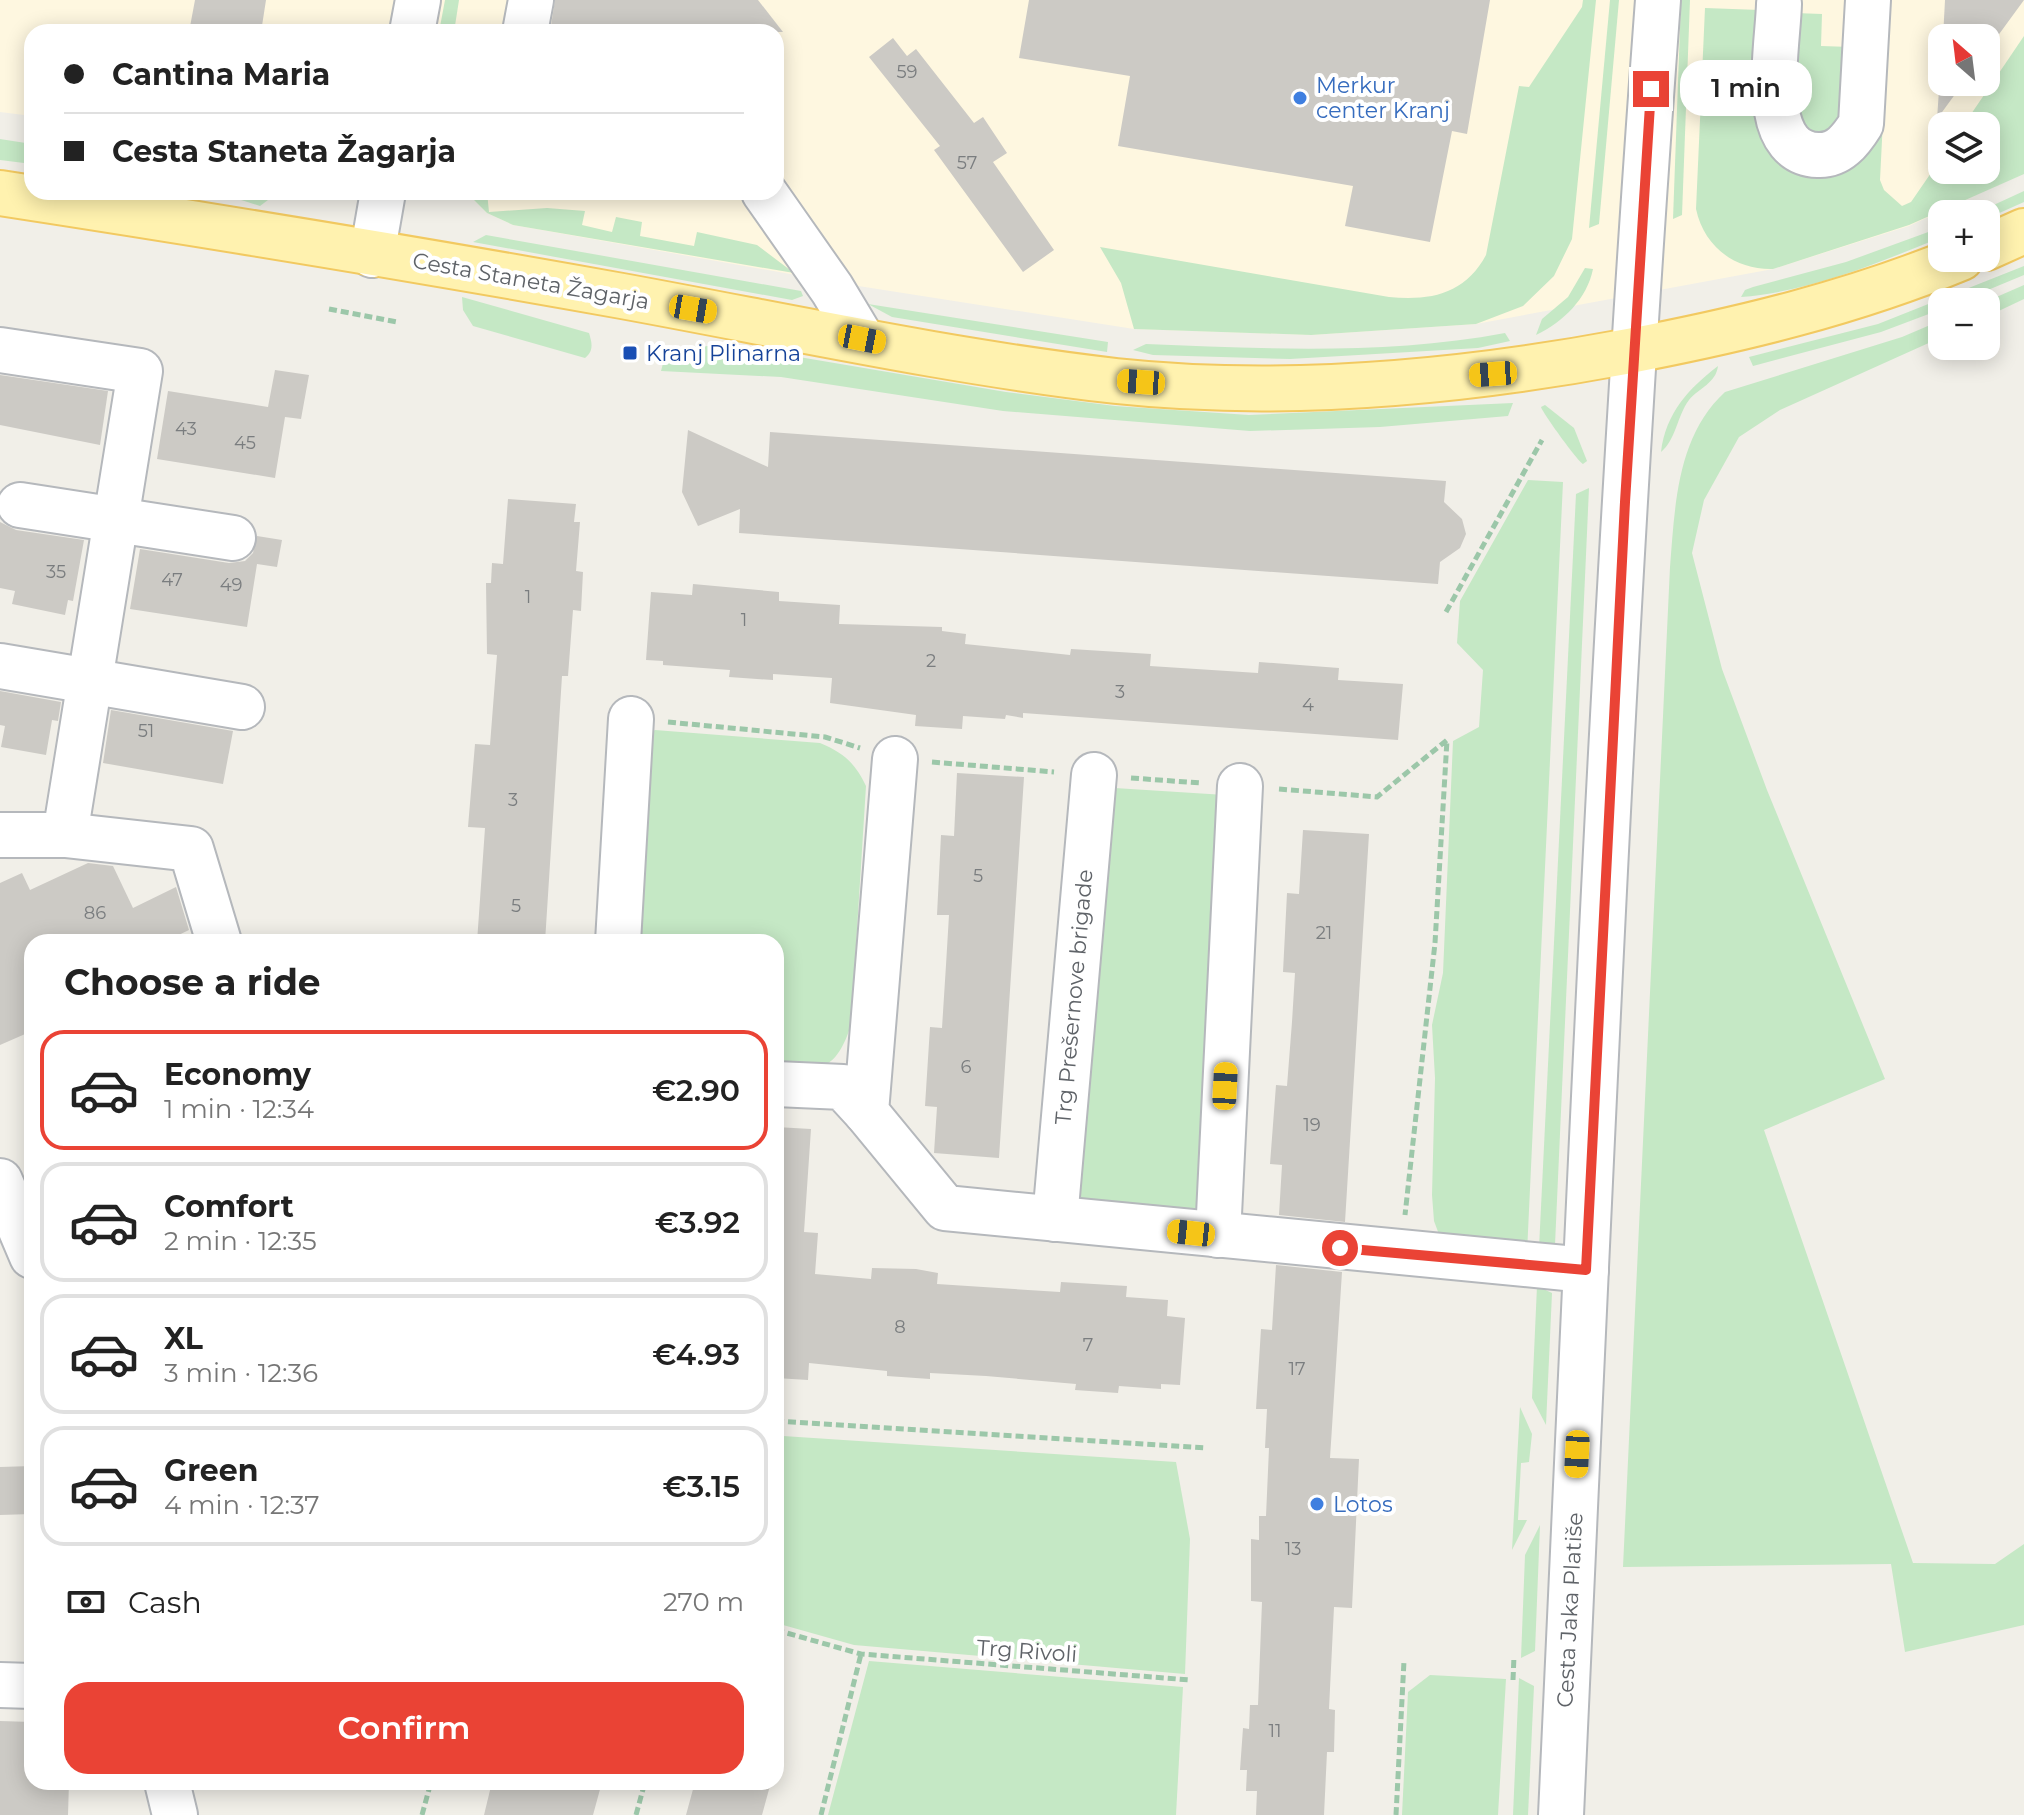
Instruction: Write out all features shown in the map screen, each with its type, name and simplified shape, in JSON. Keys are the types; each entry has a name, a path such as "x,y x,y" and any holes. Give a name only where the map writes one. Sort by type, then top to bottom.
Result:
{"main road":[{"name":"Cesta Staneta Žagarja","path":"0,193 24,197"},
{"name":"Cesta Staneta Žagarja","path":"42,200 1044,371 1213,388 1323,388 1521,371 1733,332 1850,300 1928,270"},
{"path":"2000,242 2024,231"}],"street":[{"path":"414,24 418,0"},
{"path":"526,24 531,0"},
{"path":"1634,350 1658,0"},
{"path":"1779,4 1775,113 1782,133 1801,152 1820,156 1837,152 1851,140 1861,124 1868,0"},
{"path":"372,255 382,200"},
{"path":"770,200 832,289 862,339"},
{"path":"0,350 140,371 65,835"},
{"name":"Cesta Jaka Platiše","path":"1561,1815 1634,350"},
{"path":"20,505 233,538"},
{"path":"0,666 242,707"},
{"path":"618,934 631,719"},
{"path":"866,1112 895,759"},
{"name":"Trg Prešernove brigade","path":"1055,1219 1094,775"},
{"path":"1218,1235 1240,786"},
{"path":"0,835 65,835 191,849 217,934"},
{"path":"784,1084 843,1087 945,1208 1586,1270"},
{"path":"0,1181 24,1237"},
{"path":"0,1685 24,1686"},
{"path":"169,1790 175,1815"}],"path":[{"path":"329,309 397,322"},
{"path":"1446,612 1542,440"},
{"path":"631,719 825,737 895,759 1377,797 1447,740 1435,943 1412,1129 1401,1254"},
{"path":"784,1422 1207,1448"},
{"name":"Trg Rivoli","path":"784,1632 861,1654 1190,1680"},
{"path":"821,1815 861,1654"},
{"path":"1513,1680 1514,1656"},
{"path":"1396,1815 1404,1661"},
{"path":"422,1815 429,1790"},
{"path":"636,1815 643,1790"}],"shaded area":[{"path":"0,0 2024,0 2024,173 1965,200 1928,200 1928,217 1909,226 1773,269 1476,324 1311,335 1134,329 852,285 513,225 487,213 474,200 784,200 784,24 24,24 24,115 0,112"}],"green space":[{"path":"445,0 459,0 455,24 440,24"},
{"path":"1583,0 1596,0 1572,239 1554,276 1523,306 1476,324 1311,335 1134,329 1121,283 1100,247 1389,297 1433,296 1468,279 1486,255 1519,86 1529,87 1582,7"},
{"path":"1610,0 1619,0 1599,224 1589,228"},
{"path":"1681,0 1690,0 1682,215 1673,219"},
{"path":"1889,0 1880,180 1884,190 1902,206 1911,202 1928,177 1928,184 2000,184 2000,112 1972,112 1983,96 2000,96 2000,71 2024,36 2024,174 1965,200 1928,200 1928,217 1909,225 1773,269 1759,268 1734,260 1714,245 1696,209 1705,8 1760,10 1758,52 1831,170"},
{"path":"1795,13 1822,14 1821,46 1851,47 1849,119 1810,140 1789,107"},
{"path":"0,139 24,143 24,163 0,160"},
{"path":"2024,191 2024,202 2000,213 2000,202"},
{"path":"241,200 268,200 260,206"},
{"path":"474,200 488,200 489,212 547,208 585,211 582,225 612,232 616,217 642,222 640,236 694,246 697,232 757,245 794,273 513,225 487,213"},
{"path":"1928,232 1928,243 1843,275 1792,289 1741,297 1745,290 1753,287 1846,262"},
{"path":"486,235 801,291 803,296 792,300 473,242"},
{"path":"2024,266 2024,275 1993,288 1969,288"},
{"path":"1585,268 1593,269 1579,300 1564,316 1536,335 1542,319 1568,297"},
{"path":"2024,285 2024,299 2000,310 2000,295"},
{"path":"462,297 589,333 590,353 585,358 473,326 463,310"},
{"path":"868,304 1108,342 1107,352 892,317"},
{"path":"1928,304 1928,314 1881,332 1753,366 1749,357 1878,324"},
{"path":"1928,326 1928,343 1780,410 1739,437 1704,500 1692,553 1722,669 1767,790 1885,1079 1764,1130 1913,1563 1995,1564 2024,1544 2024,1625 1905,1652 1891,1564 1623,1567 1670,567 1681,473 1697,429 1725,392 1902,337"},
{"path":"1505,333 1510,341 1478,348 1290,359 1153,355 1133,350 1146,344 1281,349 1416,345"},
{"path":"728,345 1006,392 1115,406 1249,415 1513,403 1508,416 1380,427 1250,431 1003,411 781,377 661,371 667,348"},
{"path":"1718,366 1711,381 1689,400 1670,441 1661,452 1668,425 1680,403"},
{"path":"1545,405 1574,428 1587,461 1583,464 1547,418 1541,407"},
{"path":"1528,480 1563,482 1527,1253 1440,1237 1434,1221 1432,1195 1435,1078 1432,1025 1443,973 1453,741 1479,727 1483,670 1457,643 1460,601"},
{"path":"1589,488 1555,1245 1539,1248 1576,494"},
{"path":"655,730 820,743 836,751 858,771 866,786 851,1025 839,1052 825,1065 805,1072 784,1074 784,934 625,934 644,736"},
{"path":"1099,787 1225,795 1203,1219 1067,1206"},
{"path":"1537,1286 1552,1293 1546,1425 1532,1398"},
{"path":"1520,1407 1532,1434 1529,1462 1521,1463 1518,1520 1527,1520 1512,1550"},
{"path":"784,1436 1176,1462 1190,1539 1185,1674 854,1645 784,1625"},
{"path":"1540,1525 1535,1651 1521,1658 1525,1555"},
{"path":"869,1661 1183,1687 1176,1815 828,1815"},
{"path":"1430,1675 1506,1679 1498,1815 1402,1815 1408,1692"},
{"path":"1519,1678 1534,1686 1528,1815 1513,1815"}],"building":[{"path":"195,0 266,0 262,24 190,24"},
{"path":"555,0 758,0 777,24 551,24"},
{"name":"Merkur center Kranj","path":"1029,0 1490,0 1467,134 1452,131 1430,242 1345,226 1353,186 1118,146 1130,76 1019,58"},
{"path":"1945,0 2024,0 2000,33 2000,24 1944,24"},
{"path":"893,38 907,56 916,49 974,123 983,117 1007,153 993,162 1054,250 1023,272 934,150 940,146 869,57"},
{"path":"1939,96 1954,96 1942,112 1937,112"},
{"path":"275,370 309,375 301,419 285,417 275,478 157,459 168,391 268,407"},
{"path":"0,375 108,391 100,445 0,425"},
{"path":"688,430 768,467 770,432 1446,481 1444,502 1462,519 1466,534 1460,548 1440,562 1438,584 739,533 740,509 698,526 682,492"},
{"path":"508,499 576,504 574,522 580,522 576,571 583,572 581,611 573,610 568,676 562,676 546,934 478,934 485,828 468,827 475,744 490,745 497,655 487,654 486,583 491,583 492,563 503,564"},
{"path":"0,522 16,530 84,540 73,601 68,600 65,615 12,604 15,591 0,588"},
{"path":"257,536 282,540 277,567 257,564 247,627 130,609 140,549 229,563 245,561 253,553"},
{"path":"693,584 779,592 779,601 840,605 839,624 942,627 942,631 966,634 965,644 1070,655 1071,649 1151,654 1150,666 1258,673 1259,662 1339,668 1338,680 1403,684 1398,740 1023,713 1023,718 1006,715 1005,719 963,716 962,729 915,726 916,715 830,703 832,678 773,674 773,680 729,677 730,670 663,665 663,661 646,660 651,592 692,595"},
{"path":"0,691 61,702 58,721 52,720 46,755 1,747 5,726 0,725"},
{"path":"111,710 233,731 223,784 103,763"},
{"path":"957,773 1024,777 999,1158 934,1153 937,1107 925,1106 930,1027 942,1028 949,915 937,915 941,835 954,836"},
{"path":"1303,830 1369,834 1345,1222 1279,1215 1282,1165 1270,1164 1276,1085 1287,1086 1292,1022 1295,973 1283,972 1287,893 1299,894"},
{"path":"88,863 113,866 133,908 176,887 189,930 181,934 24,934 24,1034 0,1045 0,883 22,873 30,890"},
{"path":"784,1127 811,1129 804,1232 818,1233 815,1274 871,1279 872,1268 916,1269 938,1273 937,1284 1060,1292 1061,1282 1127,1286 1126,1297 1168,1300 1167,1316 1185,1318 1180,1385 1161,1384 1161,1389 1119,1386 1118,1393 1075,1390 1076,1384 930,1373 930,1379 887,1376 887,1371 809,1363 808,1380 784,1378"},
{"path":"1276,1265 1342,1272 1330,1458 1359,1459 1352,1608 1334,1607 1329,1709 1335,1710 1334,1752 1327,1752 1324,1815 1256,1815 1257,1791 1246,1791 1247,1770 1240,1770 1243,1728 1249,1729 1250,1705 1258,1705 1262,1602 1251,1601 1251,1539 1259,1540 1259,1516 1266,1516 1269,1448 1265,1448 1267,1409 1256,1409 1261,1329 1272,1330"},
{"path":"24,1466 24,1514 0,1515 0,1467"},
{"path":"0,1721 24,1722 24,1790 69,1790 68,1815 0,1815"},
{"path":"490,1790 600,1790 593,1815 484,1815"},
{"path":"693,1790 769,1790 762,1815 686,1815"}],"place":[{"name":"Merkur center Kranj","path":"1300,98"},
{"name":"Kranj Plinarna","path":"630,353"},
{"name":"Lotos","path":"1317,1504"}],"route":[{"path":"1340,1248 1490,1264 1586,1270 1625,502 1651,89"}]}
